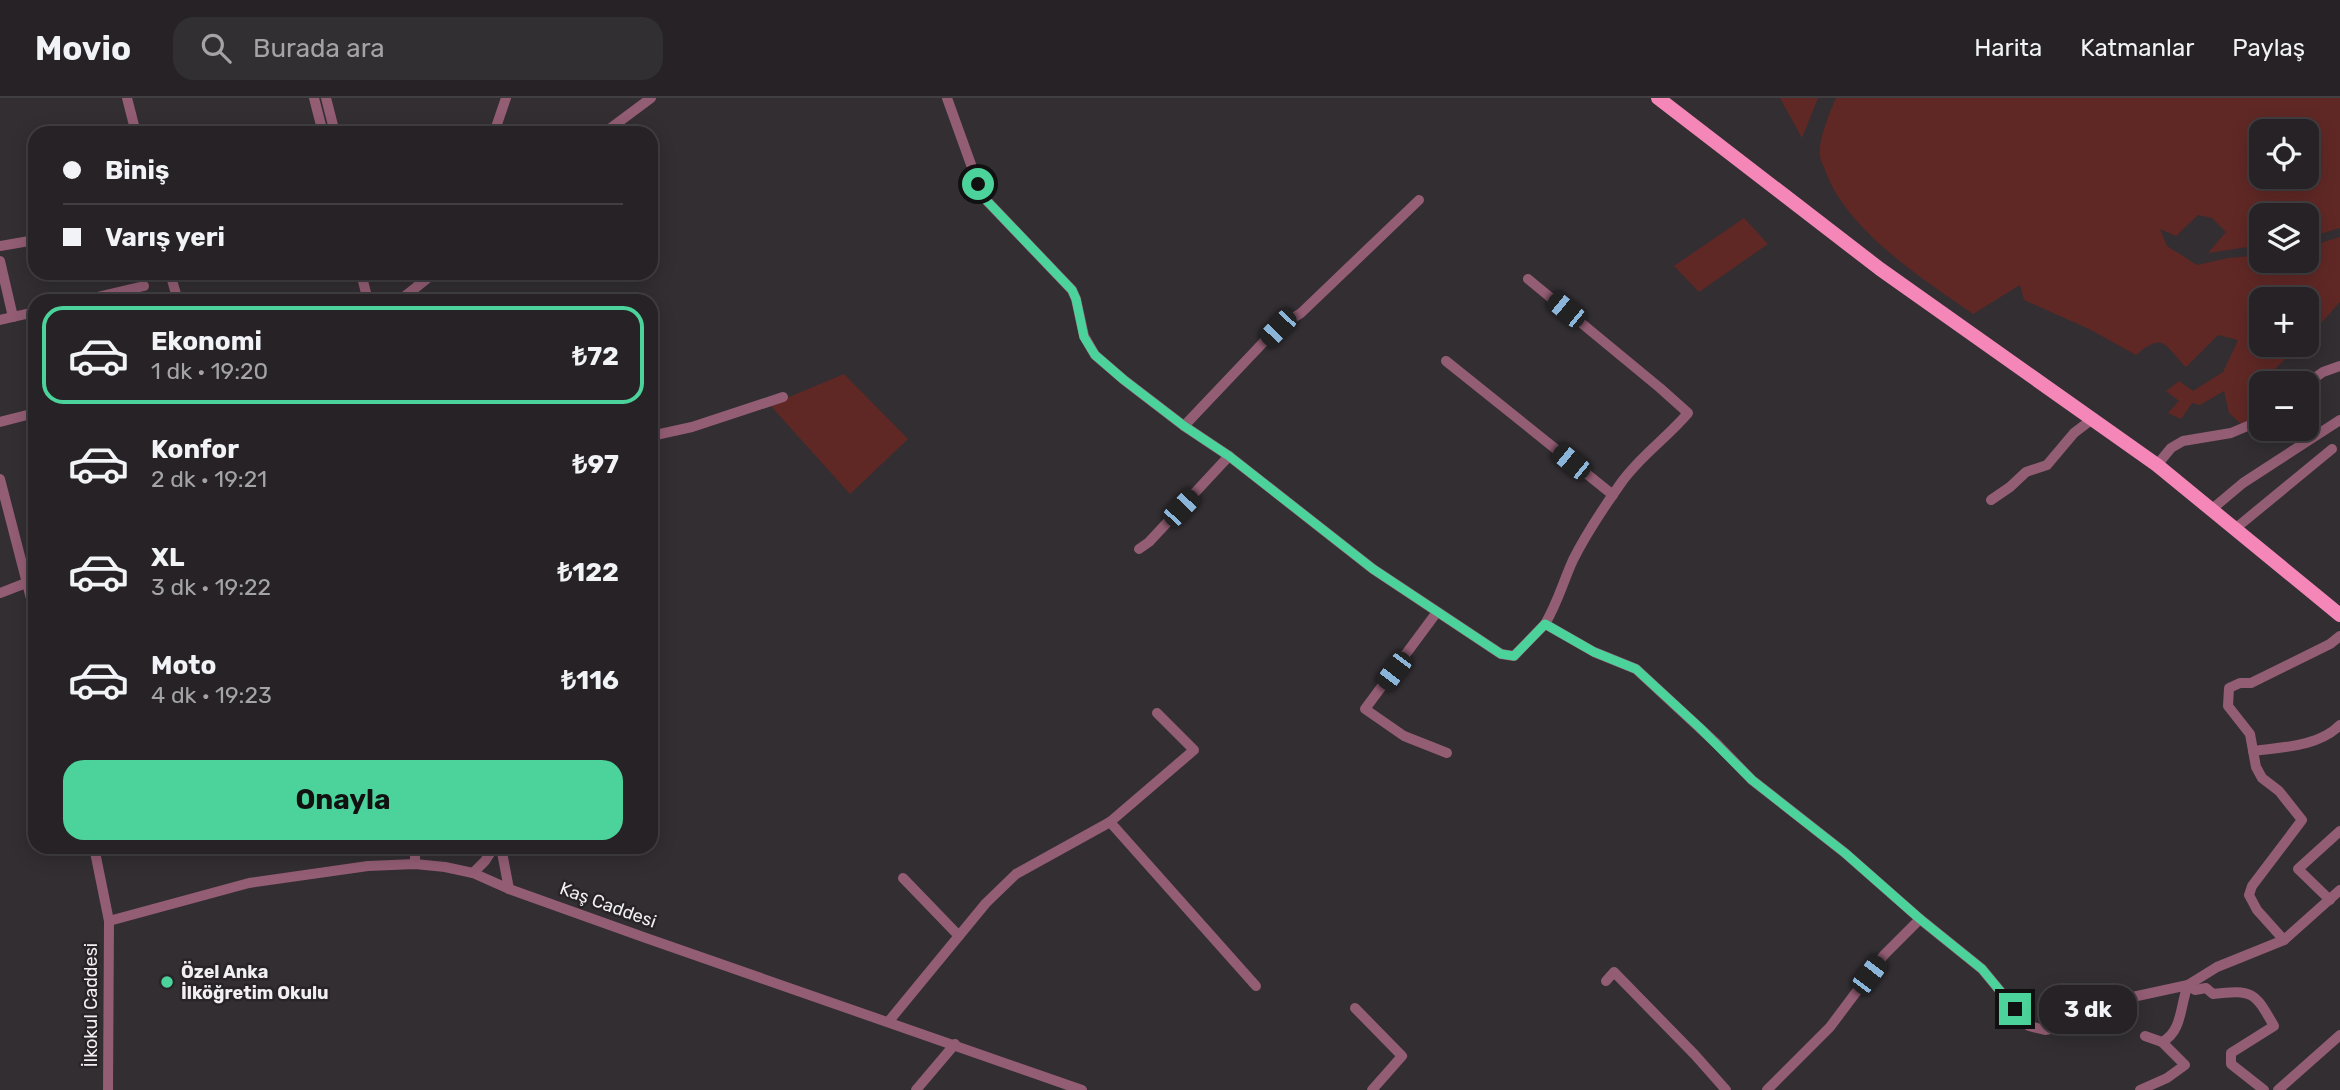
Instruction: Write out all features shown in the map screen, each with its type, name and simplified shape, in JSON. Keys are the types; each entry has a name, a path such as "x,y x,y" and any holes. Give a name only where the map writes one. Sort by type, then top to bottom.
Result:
{"main road":[{"path":"1658,98 1880,269 2157,465 2340,615"}],"street":[{"path":"127,98 134,126"},
{"path":"314,98 321,126"},
{"path":"326,98 333,126"},
{"path":"496,126 506,98"},
{"path":"613,126 651,98"},
{"path":"947,98 971,167 987,201 1072,290 1084,337 1095,355 1184,426 1229,456 1362,560 1501,654 1514,656 1545,624 1559,600 1573,561 1613,495 1651,447 1688,414 1528,279"},
{"path":"1184,426 1278,328 1301,313 1419,200"},
{"path":"0,246 28,241"},
{"path":"0,261 13,317"},
{"path":"408,294 425,280"},
{"path":"110,294 144,286"},
{"path":"0,320 28,314"},
{"path":"1446,361 1613,495"},
{"path":"2319,375 2340,366"},
{"path":"658,434 692,427 783,397"},
{"path":"0,422 28,414"},
{"path":"1991,500 2026,472 2047,465 2074,433 2091,420"},
{"path":"2212,509 2243,483 2340,420"},
{"path":"2157,465 2171,447 2183,441 2231,433 2249,425"},
{"path":"2236,528 2332,449"},
{"path":"1139,549 1149,542 1229,456"},
{"path":"0,479 28,590"},
{"path":"0,593 26,583"},
{"path":"1437,612 1365,709 1404,736 1447,753"},
{"path":"1545,624 1594,652 1636,669 1752,780 1845,853 1982,969 2029,1026 2045,1030 2064,1026 2114,1001 2188,985 2217,967 2284,940 2340,890"},
{"path":"2284,940 2257,910 2249,895 2252,886 2302,820 2279,791 2262,778 2256,767 2250,734 2228,706 2229,688 2263,678 2330,644 2340,636"},
{"path":"889,1021 986,903 1016,874 1110,822 1194,750 1157,713"},
{"path":"2253,751 2294,747 2333,732 2340,726"},
{"path":"1110,822 1256,986"},
{"path":"2330,900 2298,869 2340,831"},
{"name":"İlkokul Caddesi","path":"95,854 109,920 108,1090"},
{"path":"415,854 415,864"},
{"path":"472,873 490,854"},
{"path":"502,854 509,889"},
{"name":"Kaş Caddesi","path":"109,920 249,883 368,866 415,864 472,873 509,889 1082,1090"},
{"path":"903,878 959,936"},
{"path":"1767,1090 1830,1027 1884,955 1920,919"},
{"path":"1606,981 1614,972 1726,1090"},
{"path":"2162,1042 2171,1037 2183,1010 2183,995 2188,985"},
{"path":"2188,985 2196,989 2206,988 2213,994 2248,993 2258,999 2274,1027 2231,1053 2231,1063 2264,1090"},
{"path":"1356,1008 1402,1056 1372,1090"},
{"path":"2278,1090 2340,1035"},
{"path":"2140,1090 2167,1078 2185,1065 2162,1042 2145,1036"},
{"path":"915,1090 955,1044"}],"shaded area":[{"path":"1780,98 1818,98 1802,138"},
{"path":"1836,98 2340,98 2340,228 2319,234 2319,203 2249,203 2249,247 2208,253 2226,232 2212,218 2198,215 2176,236 2160,229 2167,246 2197,265 2249,256 2249,273 2319,273 2319,243 2340,237 2340,302 2319,326 2319,287 2249,287 2249,357 2287,357 2273,371 2249,371 2249,420 2241,424 2229,413 2224,391 2200,405 2192,403 2181,419 2168,413 2179,401 2166,391 2179,381 2193,391 2223,372 2238,340 2218,335 2186,367 2168,347 2158,342 2136,355 2089,329 2024,300 2020,285 1973,314 1888,251 1850,213 1835,192 1820,157 1825,126"},
{"path":"1744,218 1768,244 1699,292 1674,266"},
{"path":"844,374 908,439 850,494 770,405"}],"place":[{"name":"Özel Anka İlköğretim Okulu","path":"167,982"}],"route":[{"path":"978,184 987,201 1072,290 1084,337 1095,355 1124,380 1229,456 1373,569 1501,654 1514,656 1545,624 1594,652 1636,669 1752,780 1845,853 1982,969 2015,1009"}]}
